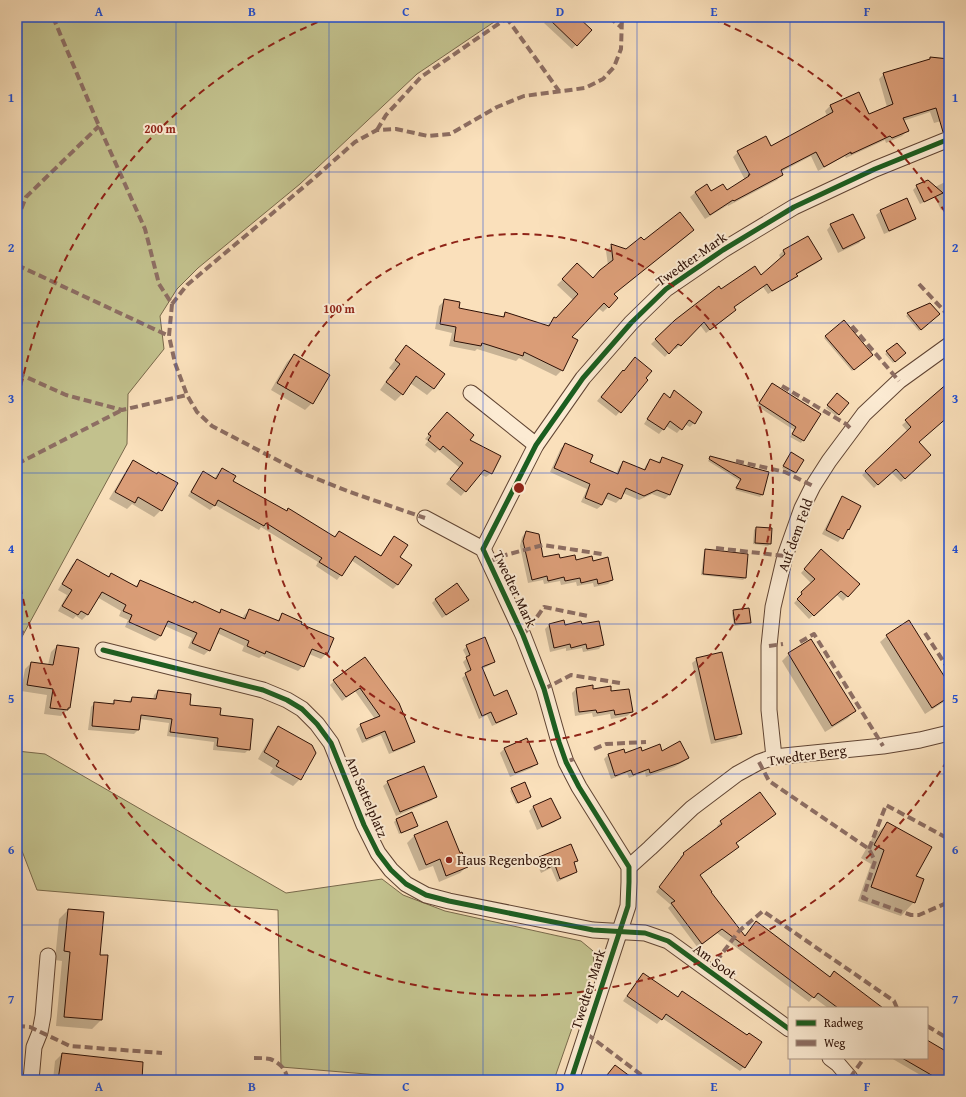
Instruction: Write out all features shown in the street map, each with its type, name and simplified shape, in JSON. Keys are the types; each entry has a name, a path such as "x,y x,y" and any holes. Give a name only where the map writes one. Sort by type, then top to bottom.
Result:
{"street":[{"name":"Twedter Mark","path":"483,549 536,445 583,378 631,323 666,289 723,250 794,207 875,169 949,139"},
{"name":"Auf dem Feld","path":"774,757 768,710 769,646 773,607 785,556 802,508 813,486 829,461 864,414 899,381 949,344"},
{"path":"471,393 536,445"},
{"name":"Twedter Mark","path":"425,518 483,549 523,635 542,682 566,762 629,867 628,906 571,1080"},
{"name":"Am Sattelplatz","path":"103,650 262,690 288,700 302,709 318,724 331,744 364,825 378,852 391,870 406,884 426,895 593,930 619,932"},
{"name":"Twedter Berg","path":"629,867 692,808 737,774 759,762 774,757 883,746 920,740 949,733"},
{"name":"Am Soot","path":"619,932 645,933 668,941 788,1028"},
{"path":"31,1080 34,1047 40,1032 43,1016 48,956"},
{"path":"831,1059 838,1064 850,1080"}],"shaded area":[{"path":"17,17 500,18 417,74 300,184 198,268 177,289 160,316 164,349 128,394 127,444 17,646"},
{"path":"17,751 45,754 286,893 382,879 403,895 445,911 581,941 593,951 594,965 554,1080 416,1080 415,1078 281,1067 278,910 37,890 17,838"}],"building":[{"path":"547,17 578,17 592,30 577,46"},
{"path":"930,57 949,59 949,130 943,132 936,108 903,118 909,131 892,138 890,136 851,154 851,152 824,167 816,152 781,170 783,175 734,201 733,200 710,215 695,192 707,184 711,191 723,184 727,190 750,175 737,151 766,136 771,146 833,112 830,105 859,92 869,114 893,104 883,73 930,59"},
{"path":"928,180 943,193 924,202 916,185"},
{"path":"907,198 916,219 889,231 880,210"},
{"path":"680,212 694,230 614,294 618,298 609,308 604,303 572,337 578,340 563,371 524,352 523,356 482,343 481,346 454,341 456,327 440,324 444,299 460,302 459,308 504,317 505,312 549,326 554,317 556,318 578,294 562,279 577,263 593,278 600,270 613,260 611,244 626,249 641,237 644,240"},
{"path":"853,214 865,238 843,249 830,224"},
{"path":"808,236 822,259 796,274 798,276 772,291 767,284 734,307 736,310 710,330 704,322 681,346 678,344 669,354 655,339 675,320 719,286 721,289 755,266 761,275 785,254 783,250"},
{"path":"930,303 940,314 921,330 907,313"},
{"path":"844,320 873,355 854,370 825,336"},
{"path":"897,343 906,353 895,362 886,351"},
{"path":"406,345 445,374 434,389 416,376 403,395 386,382 400,364 395,360"},
{"path":"294,354 330,375 313,404 277,383"},
{"path":"635,357 652,371 646,378 648,380 621,413 601,397"},
{"path":"949,382 949,416 919,442 931,455 905,479 896,469 878,485 865,471 911,427 905,420"},
{"path":"772,383 821,414 804,441 792,434 796,427 759,403"},
{"path":"674,390 702,412 695,424 689,420 682,430 670,421 664,430 647,419 664,393 670,398"},
{"path":"837,393 849,403 839,415 827,405"},
{"path":"447,412 474,435 470,440 501,456 492,474 484,470 466,492 450,479 463,463 443,446 440,450 428,440 431,436 428,434"},
{"path":"565,443 593,455 590,462 618,474 623,461 645,470 650,459 660,463 662,457 683,465 670,495 657,490 644,496 626,488 621,499 608,493 602,505 585,498 590,484 554,468"},
{"path":"791,452 804,460 796,473 783,466"},
{"path":"710,456 769,472 763,495 736,488 741,479 709,459"},
{"path":"133,460 157,474 158,472 178,483 162,511 138,497 135,503 115,492"},
{"path":"222,468 236,476 233,481 287,511 288,508 335,537 339,531 381,556 394,536 408,545 400,557 412,565 398,585 355,556 342,576 319,562 322,558 266,523 264,526 218,500 215,506 191,492 203,471 216,479"},
{"path":"842,496 861,506 843,539 826,530"},
{"path":"756,527 772,528 771,544 755,543"},
{"path":"526,531 539,534 543,557 559,554 560,558 575,555 576,560 592,556 593,561 608,557 613,580 598,584 597,579 581,583 580,578 565,581 564,577 548,581 547,576 532,580 523,541"},
{"path":"705,549 748,554 746,578 703,574"},
{"path":"821,549 860,584 848,597 841,591 814,616 797,599 802,594 801,592 815,579 804,569"},
{"path":"77,559 109,577 111,573 137,587 140,580 220,613 221,609 245,619 249,609 279,621 282,613 302,622 301,624 334,638 327,655 312,649 304,667 266,651 265,654 247,646 249,641 220,628 210,651 192,643 197,633 168,621 161,636 129,622 132,615 123,611 126,605 102,592 88,615 81,611 78,615 62,606 72,590 62,584"},
{"path":"457,583 469,600 446,615 435,599"},
{"path":"749,608 751,623 735,624 733,610"},
{"path":"564,620 565,625 581,621 582,624 599,621 604,645 587,649 586,644 571,648 570,644 554,648 549,624"},
{"path":"909,620 949,684 949,697 932,708 886,635"},
{"path":"485,637 495,662 482,667 494,696 507,690 517,714 496,723 491,712 482,716 465,673 471,670 466,657 470,655 466,645"},
{"path":"811,639 856,711 832,726 788,653"},
{"path":"57,645 79,648 70,708 68,708 68,710 50,708 53,689 27,685 31,662 53,665"},
{"path":"722,652 742,734 715,740 696,658"},
{"path":"365,657 399,703 415,742 393,751 385,731 366,739 360,724 380,716 360,688 346,697 333,680"},
{"path":"593,685 593,689 611,686 611,691 629,689 633,712 615,715 614,710 597,713 596,710 579,712 576,688"},
{"path":"158,690 191,694 190,705 221,708 220,715 253,719 250,750 217,746 218,738 170,732 172,719 141,715 139,730 92,726 94,702 114,704 114,700 131,702 132,697 156,699"},
{"path":"278,726 312,745 316,753 301,780 276,766 279,761 264,752"},
{"path":"527,738 538,764 515,773 504,748"},
{"path":"680,741 689,758 650,773 649,769 633,775 631,770 615,776 608,754 624,749 625,753 641,747 642,751 660,744 662,751"},
{"path":"424,766 437,797 400,812 387,781"},
{"path":"525,782 531,797 518,803 511,788"},
{"path":"760,792 776,814 736,843 739,847 700,875 711,892 745,936 756,921 830,977 834,971 882,1007 837,1007 818,993 814,998 722,929 702,944 671,903 675,901 659,887 684,854 683,853 722,824 720,821"},
{"path":"551,798 561,818 542,827 533,806"},
{"path":"412,812 418,826 401,833 396,819"},
{"path":"447,821 460,853 462,852 468,867 446,876 440,859 426,865 414,835"},
{"path":"887,822 932,847 916,876 924,879 915,903 871,887 884,850 874,845"},
{"path":"571,844 578,861 574,862 577,872 560,879 555,865 545,869 539,857"},
{"path":"68,909 104,912 100,955 108,955 102,1020 64,1017 70,952 64,951"},
{"path":"643,973 678,997 682,991 747,1035 749,1033 762,1042 745,1068 666,1014 662,1020 627,996"},
{"path":"928,1041 949,1053 949,1080 940,1080 904,1059 928,1059"},
{"path":"62,1053 143,1062 142,1080 58,1080"},
{"path":"615,1065 635,1080 603,1080"}],"marked path":[{"path":"53,17 145,229 159,284 172,304"},
{"path":"506,17 559,91"},
{"path":"609,17 621,27"},
{"path":"172,304 187,285 355,142 377,130 396,129 428,136 450,134 497,107 524,96 585,88 603,79 614,67 621,49 622,17"},
{"path":"377,130 386,115 421,77 507,18"},
{"path":"17,220 26,197 99,126"},
{"path":"17,265 169,336"},
{"path":"919,284 949,316"},
{"path":"172,304 169,336 175,363 187,395 197,412 212,426 302,473 350,492 425,518"},
{"path":"852,326 899,381"},
{"path":"17,373 66,395 122,410 187,395"},
{"path":"782,386 846,424 852,430"},
{"path":"17,464 122,410"},
{"path":"736,461 785,472 813,486"},
{"path":"489,562 502,556 543,545 602,554"},
{"path":"716,548 785,556"},
{"path":"537,617 544,607 588,616"},
{"path":"523,635 531,625"},
{"path":"17,631 24,633"},
{"path":"925,633 949,670"},
{"path":"800,642 814,634 883,746"},
{"path":"769,646 783,644"},
{"path":"544,689 571,675 620,683"},
{"path":"594,749 606,744 646,742"},
{"path":"566,762 576,758"},
{"path":"759,762 769,781 869,849 875,861 863,898 911,915 919,915 949,902"},
{"path":"869,849 886,805 949,839"},
{"path":"709,971 739,931 763,911 894,1001 897,1007"},
{"path":"17,1026 30,1027 70,1046 162,1053"},
{"path":"928,1027 949,1039"},
{"path":"587,1034 648,1080"},
{"path":"254,1058 270,1059 277,1062 286,1073 287,1080"},
{"path":"850,1078 863,1059"}],"cycle path":[{"path":"571,1080 628,906 629,867 579,787 566,762 544,689 523,635 483,549 536,445 583,378 631,323 666,289 723,250 794,207 875,169 949,139"},
{"path":"103,650 263,690 287,700 302,709 317,724 331,743 364,825 378,853 391,870 406,884 426,895 449,901 593,930 645,933 668,941 788,1028"}],"place":[{"name":"Haus Regenbogen","path":"449,860"}]}
